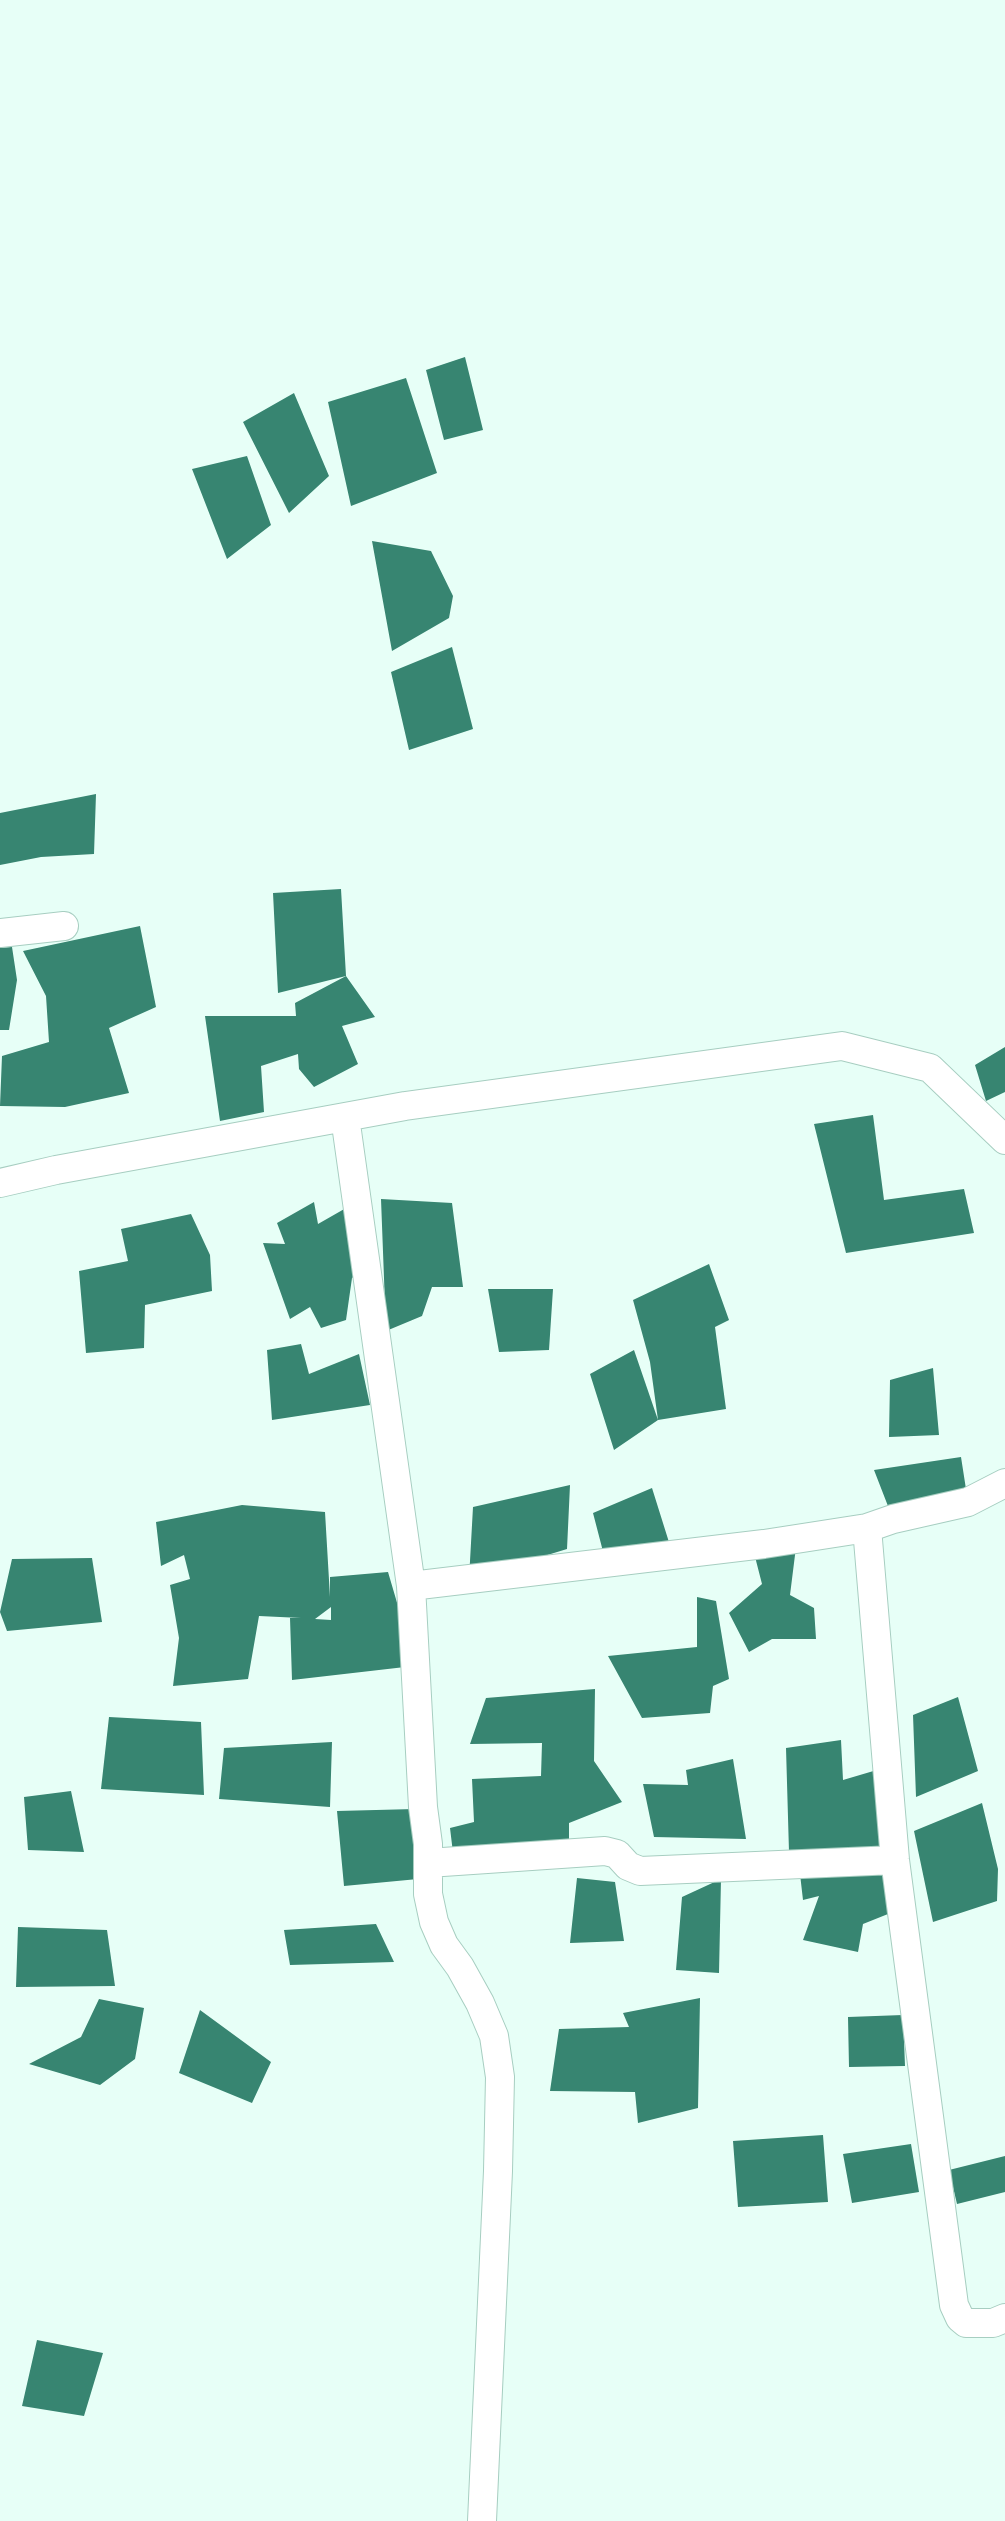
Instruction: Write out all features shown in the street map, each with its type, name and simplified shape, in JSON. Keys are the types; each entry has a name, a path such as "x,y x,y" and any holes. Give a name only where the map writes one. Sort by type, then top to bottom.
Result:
{"street":[{"path":"0,933 64,926"},
{"path":"0,1183 56,1170 415,1105 842,1046 930,1068 1005,1140"},
{"path":"345,1117 411,1586 428,1863 428,1894 434,1922 444,1945 460,1966 480,2003 494,2036 500,2076 498,2171 482,2521"},
{"path":"411,1586 764,1544 867,1528 893,1519 968,1502 1005,1483"},
{"path":"867,1528 895,1860 954,2305 960,2318 966,2323 993,2323 1005,2318"},
{"path":"428,1863 605,1851 617,1854 628,1866 640,1871 895,1860"}],"building":[{"path":"465,357 483,430 444,440 426,370"},
{"path":"406,378 437,473 351,506 328,402"},
{"path":"294,393 329,476 289,513 243,422"},
{"path":"247,456 271,525 227,559 192,469"},
{"path":"372,541 431,551 453,596 449,618 392,651"},
{"path":"452,647 473,729 409,750 391,672"},
{"path":"96,794 94,854 41,857 0,865 0,813"},
{"path":"341,889 346,976 278,993 273,893"},
{"path":"140,926 156,1007 109,1028 129,1093 65,1107 0,1106 2,1056 49,1042 46,996 23,951"},
{"path":"12,947 17,980 9,1030 0,1030 0,948"},
{"path":"346,976 375,1017 342,1026 358,1064 314,1087 299,1069 298,1054 261,1066 264,1112 220,1121 205,1016 296,1016 295,1003"},
{"path":"1005,1047 1005,1092 986,1101 975,1065"},
{"path":"873,1115 884,1200 964,1189 974,1233 846,1253 814,1124"},
{"path":"381,1199 452,1203 463,1287 432,1287 422,1316 386,1331"},
{"path":"314,1202 318,1224 346,1208 362,1271 352,1278 346,1320 321,1328 310,1307 290,1319 263,1243 285,1244 277,1223"},
{"path":"191,1214 210,1255 212,1291 145,1305 144,1348 86,1353 79,1271 128,1261 121,1229"},
{"path":"709,1264 729,1320 715,1327 726,1409 658,1420 650,1362 633,1300"},
{"path":"488,1289 553,1289 549,1350 499,1352"},
{"path":"301,1344 309,1374 359,1354 370,1405 272,1420 267,1350"},
{"path":"634,1350 658,1420 614,1450 590,1374"},
{"path":"933,1368 939,1435 889,1437 890,1380"},
{"path":"961,1457 968,1502 893,1519 874,1470"},
{"path":"570,1485 567,1549 469,1579 473,1507"},
{"path":"652,1488 673,1555 606,1563 593,1513"},
{"path":"242,1505 325,1512 330,1597 330,1577 388,1572 398,1606 405,1667 292,1680 290,1618 301,1618 259,1616 248,1679 173,1686 179,1638 170,1585 190,1579 184,1555 161,1566 156,1522","holes":["331,1607 331,1620 315,1619"]},
{"path":"797,1539 790,1595 814,1608 816,1639 772,1639 749,1652 729,1613 762,1584 752,1545"},
{"path":"92,1558 102,1622 7,1631 0,1612 12,1559"},
{"path":"697,1597 716,1601 729,1679 713,1686 710,1713 642,1718 608,1656 697,1647"},
{"path":"595,1689 594,1761 622,1802 569,1823 569,1854 454,1861 450,1828 474,1822 472,1779 541,1776 542,1743 470,1744 486,1698"},
{"path":"958,1697 978,1771 916,1797 913,1715"},
{"path":"109,1717 201,1722 204,1795 101,1789"},
{"path":"841,1740 843,1780 887,1767 884,1847 789,1852 786,1748"},
{"path":"332,1742 330,1807 219,1799 224,1748"},
{"path":"733,1759 746,1839 654,1837 643,1784 688,1785 686,1770"},
{"path":"71,1791 84,1852 28,1850 24,1797"},
{"path":"982,1803 998,1869 997,1901 933,1922 914,1831"},
{"path":"415,1809 418,1879 344,1886 337,1811"},
{"path":"895,1860 888,1914 863,1924 858,1952 803,1940 819,1896 803,1900 800,1874"},
{"path":"577,1878 615,1882 624,1941 570,1943"},
{"path":"721,1879 719,1973 676,1970 682,1897"},
{"path":"376,1924 394,1962 290,1965 284,1930"},
{"path":"18,1927 107,1930 115,1986 16,1987"},
{"path":"700,1998 698,2108 638,2123 635,2092 550,2091 559,2029 629,2027 623,2013"},
{"path":"99,1999 144,2008 135,2059 100,2085 29,2064 81,2037"},
{"path":"200,2010 271,2062 252,2103 179,2073"},
{"path":"903,2015 905,2066 849,2067 848,2017"},
{"path":"823,2135 828,2202 738,2207 733,2141"},
{"path":"911,2144 919,2192 852,2203 843,2154"},
{"path":"1005,2156 1005,2192 957,2204 949,2170"},
{"path":"37,2340 103,2353 84,2416 22,2406"}]}
